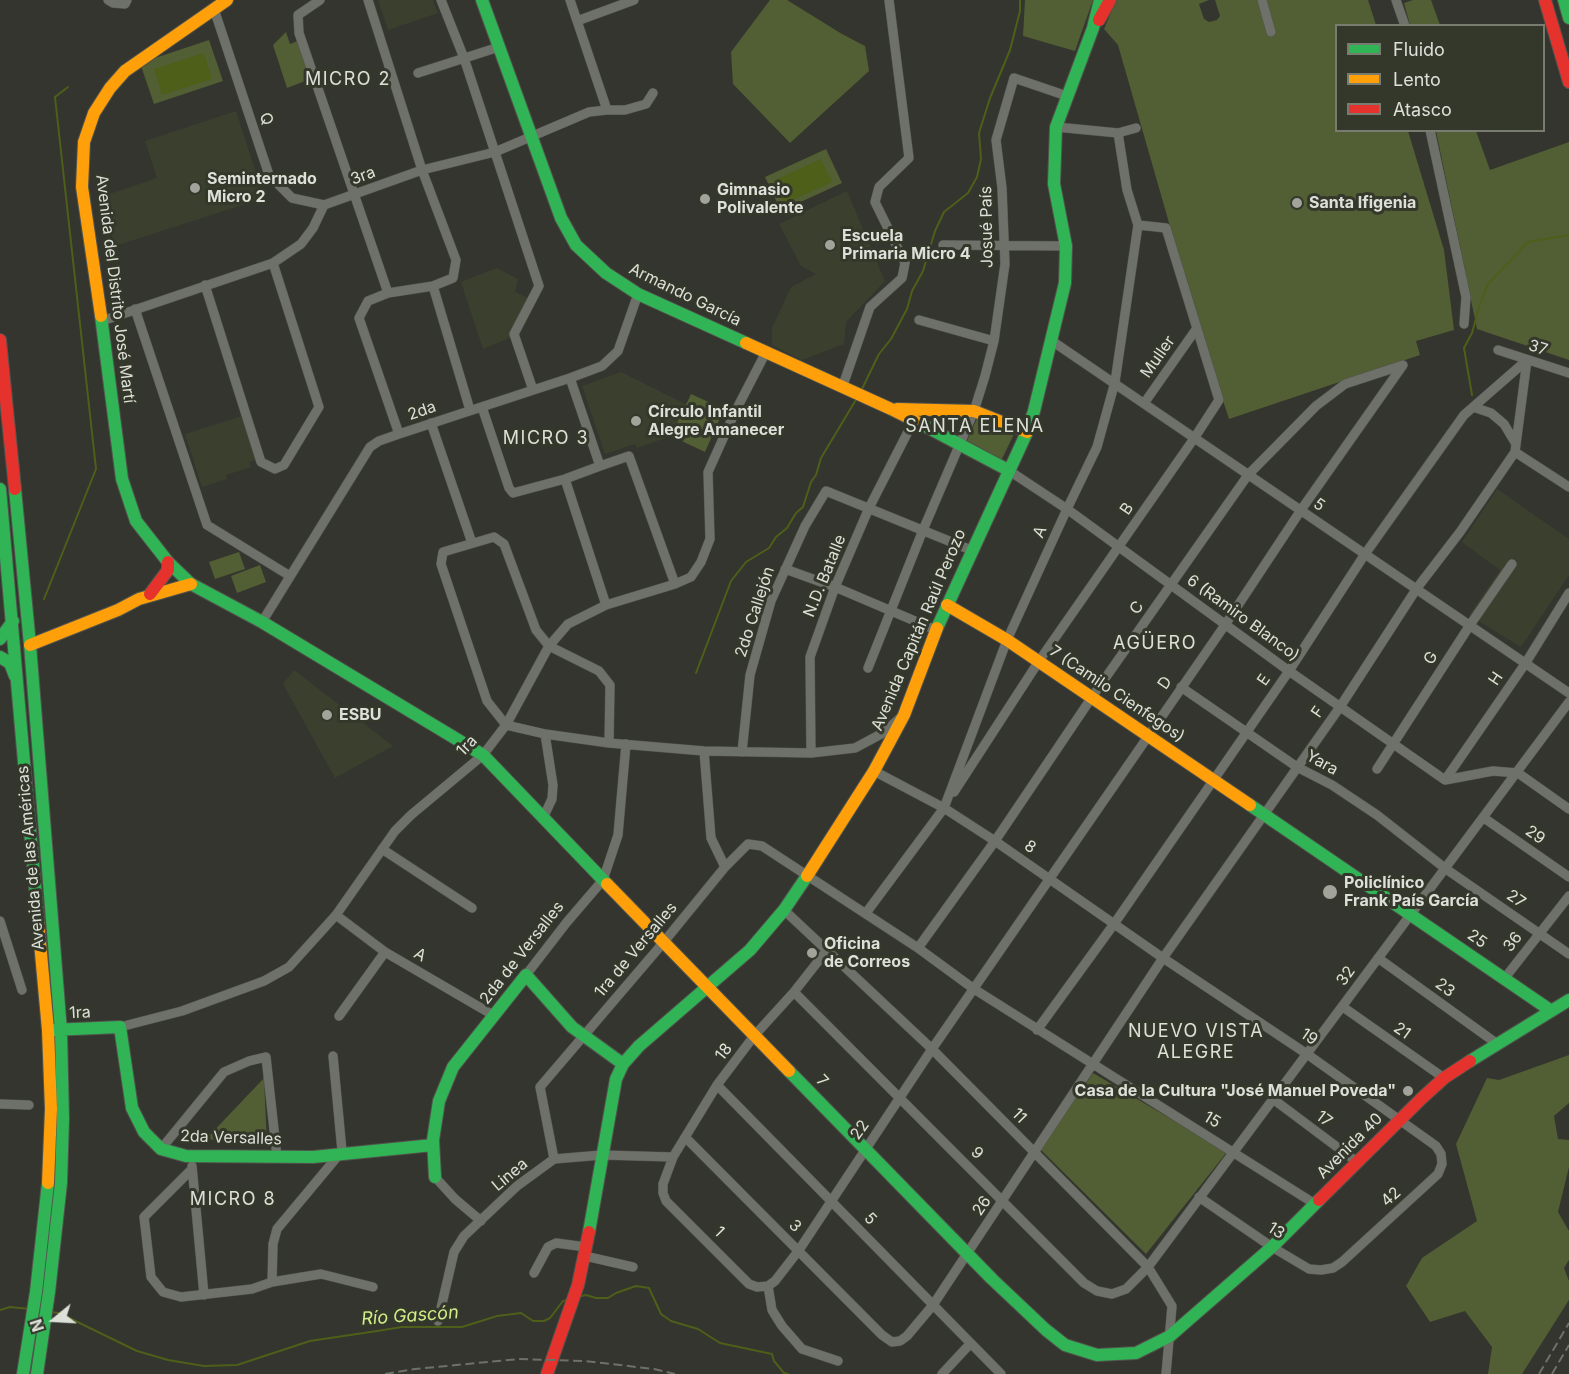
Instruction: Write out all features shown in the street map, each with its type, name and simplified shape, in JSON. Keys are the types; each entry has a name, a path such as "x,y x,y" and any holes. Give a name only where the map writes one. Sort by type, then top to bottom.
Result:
{"main road":[{"name":"Avenida del Distrito José Martí","path":"227,0 125,70 110,88 94,113 84,142 82,187 122,478 136,521 168,562 191,584 262,622"},
{"name":"Armando García","path":"482,0 561,218 576,245 606,273 638,294 914,420"},
{"path":"1545,0 1569,82"},
{"path":"1564,0 1569,18"},
{"name":"Avenida Capitán Raúl Perozo","path":"547,1374 578,1286 616,1079 623,1064 639,1046 750,950 784,909 807,876 874,771 904,715 936,630 1027,432 1065,283 1066,246 1054,184 1056,127 1105,1"},
{"name":"Avenida de las Américas","path":"0,340 30,645 55,1030 42,1292 35,1339 24,1370"},
{"path":"891,409 975,411 1027,432"},
{"name":"6 (Ramiro Blanco)","path":"914,420 1008,470"},
{"name":"Avenida de las Américas","path":"0,489 39,939 55,1030"},
{"path":"150,594 168,570 168,562"},
{"path":"0,651 30,645 118,610 150,594 191,584"},
{"name":"7 (Camilo Cienfegos)","path":"947,605 1007,640 1212,780 1266,814"},
{"path":"0,639 13,621"},
{"name":"7","path":"262,622 483,754 663,943 968,1254 1065,1345 1097,1355 1136,1353 1170,1336"},
{"path":"0,657 10,663 18,682"},
{"name":"25","path":"1266,814 1550,1010"},
{"path":"526,975 572,1027 623,1064"},
{"name":"2da de Versalles","path":"435,1177 433,1145 439,1101 453,1067 526,975"},
{"name":"Avenida 40","path":"1170,1336 1272,1247 1444,1078 1496,1043 1569,1000"},
{"name":"1ra","path":"55,1030 120,1027"},
{"name":"2da Versalles","path":"120,1027 132,1108 144,1132 161,1149 193,1163 313,1157 433,1145"},
{"name":"Avenida de las Américas","path":"35,1339 37,1371"},
{"path":"24,1370 37,1371"}],"street":[{"path":"108,0 125,4 127,0"},
{"path":"320,0 298,15 298,34 388,292"},
{"path":"368,0 422,170 456,260 453,278 433,286 388,292 368,301 359,318 399,434"},
{"path":"441,0 464,58 539,286 514,334 533,390"},
{"path":"570,0 607,110"},
{"path":"577,21 634,0"},
{"path":"846,389 870,307 902,278 905,263 875,202 879,187 909,158 889,0"},
{"path":"1262,0 1271,32"},
{"path":"1396,0 1404,24"},
{"name":"Q","path":"214,9 269,175 292,198 324,205"},
{"path":"418,73 499,47"},
{"name":"Josué País","path":"960,444 975,411 994,341 1005,264 1002,188 996,140 1014,78 1067,96"},
{"name":"3ra","path":"324,205 422,170 495,152 589,112 625,110 646,104 653,93"},
{"path":"1056,127 1118,133 1136,128"},
{"path":"1430,132 1466,297 1464,324"},
{"name":"A","path":"866,913 944,808 1007,640 1097,447 1115,382 1138,225 1127,190 1118,133"},
{"path":"102,321 273,263 301,244 313,228 324,205"},
{"name":"B","path":"944,808 1039,661 1219,400 1166,228 1138,225"},
{"path":"943,244 1005,247 1066,246"},
{"path":"205,285 261,462 275,469 284,465 319,407 273,263"},
{"path":"433,286 471,410"},
{"name":"2da","path":"262,622 370,447 399,434 602,366 618,351 638,294"},
{"path":"135,309 207,525 290,576"},
{"path":"919,320 994,341"},
{"name":"Muller","path":"1145,402 1197,328"},
{"name":"5","path":"1052,341 1145,402 1248,475 1569,693"},
{"name":"37","path":"1498,350 1569,373"},
{"name":"1ra","path":"120,1027 182,1011 264,981 289,968 336,915 395,831 483,754 506,724 549,646 568,624 606,605 675,584 691,576 701,562 710,539 708,472 735,412 766,352"},
{"name":"E","path":"1037,1030 1114,924 1288,671 1365,554 1464,415 1527,360"},
{"name":"F","path":"1092,1065 1163,958 1340,707 1417,588 1461,532 1516,448 1527,360"},
{"name":"C","path":"918,948 995,841 1092,697 1248,475 1316,406 1345,384 1403,365"},
{"name":"D","path":"974,989 1225,625 1300,510 1403,365"},
{"path":"570,378 600,466"},
{"path":"482,407 509,488 513,493 565,479 629,456 675,584"},
{"path":"1473,407 1491,413 1504,424 1516,448 1569,487"},
{"name":"N.D. Batalle","path":"811,753 810,657 835,587 869,508 914,420"},
{"path":"431,423 472,543"},
{"path":"868,668 960,444"},
{"name":"6 (Ramiro Blanco)","path":"1008,470 1067,509 1288,671 1445,780"},
{"path":"565,479 606,605"},
{"name":"2do Callejón","path":"742,752 750,675 771,601 785,569 826,491 869,508"},
{"path":"869,508 971,550"},
{"path":"609,743 610,685 599,671 549,646 536,630 504,544 494,537 443,552 441,564 487,701 506,724 545,734 609,743 704,751 811,753 855,748 883,733 904,715"},
{"name":"G","path":"1377,769 1512,564"},
{"path":"785,569 835,587 936,630"},
{"name":"H","path":"1445,780 1525,664 1569,592"},
{"name":"Yara","path":"1181,687 1297,767 1332,785 1377,815 1446,869"},
{"name":"32","path":"1148,1267 1569,702"},
{"path":"543,818 552,799 553,785 545,734"},
{"name":"2da de Versalles","path":"526,975 603,880 618,835 626,744"},
{"path":"704,751 711,838 724,867 748,844 762,846 918,948 974,989 1092,1065"},
{"name":"8","path":"874,771 944,808 1163,958"},
{"path":"1445,780 1493,771 1518,773 1568,806"},
{"name":"29","path":"1484,818 1569,877"},
{"path":"382,849 472,908"},
{"name":"1ra de Versalles","path":"554,1159 540,1087 663,943 724,867"},
{"name":"27","path":"1446,869 1569,954"},
{"name":"36","path":"1504,979 1569,896"},
{"name":"11","path":"784,909 932,1050 1148,1267 1172,1306 1166,1374"},
{"name":"A","path":"336,915 386,952 493,1015"},
{"path":"0,921 22,990"},
{"name":"18","path":"663,1184 673,1157 717,1085 754,1036 794,992 827,950"},
{"path":"339,1016 386,952"},
{"name":"19","path":"1163,958 1307,1054 1436,1146"},
{"name":"23","path":"1378,958 1496,1043"},
{"name":"22","path":"768,1286 775,1281 798,1250 974,989"},
{"name":"9","path":"794,992 1084,1283 1097,1292 1112,1294 1126,1289 1148,1267"},
{"name":"21","path":"1343,1007 1444,1078"},
{"path":"272,1282 273,1244 277,1228 342,1150 333,1056"},
{"path":"161,1149 224,1072 249,1061 266,1057 277,1157"},
{"name":"26","path":"882,1335 892,1342 900,1341 933,1305 1092,1065"},
{"name":"15","path":"1092,1065 1315,1204"},
{"name":"5","path":"717,1085 1001,1374"},
{"name":"17","path":"1273,1099 1357,1162"},
{"path":"0,1104 28,1105"},
{"name":"3","path":"686,1138 882,1335"},
{"name":"42","path":"1341,1262 1438,1174 1442,1164 1441,1155 1436,1146"},
{"name":"Linea","path":"438,1321 453,1252 464,1236 517,1186 554,1159 602,1155 673,1157"},
{"path":"193,1163 144,1216 152,1277 163,1292 181,1297 204,1296 252,1289 272,1282 321,1274 373,1287"},
{"path":"193,1163 204,1296"},
{"path":"435,1177 481,1221"},
{"name":"1","path":"663,1184 666,1201 749,1284 757,1287 768,1286"},
{"name":"13","path":"1199,1197 1272,1247 1315,1270 1333,1268 1341,1262"},
{"path":"534,1274 548,1247 556,1243 633,1267"},
{"path":"768,1286 772,1310 782,1326 802,1349 838,1361"},
{"path":"942,1374 970,1344"}],"shaded area":[{"path":"378,0 433,0 438,13 388,30"},
{"path":"770,0 787,0 865,46 869,71 790,143 733,84 731,52"},
{"path":"1025,0 1093,0 1075,51 1023,36"},
{"name":"Santa Ifigenia","path":"1116,0 1209,0 1199,4 1204,19 1209,22 1217,20 1220,16 1215,0 1368,0 1376,24 1335,24 1335,132 1408,132 1444,250 1454,330 1416,341 1420,355 1229,419 1198,324 1118,45 1104,29"},
{"path":"1413,0 1431,0 1440,24 1410,24 1404,3"},
{"path":"286,32 290,44 300,40 313,78 287,88 273,45"},
{"path":"209,40 223,81 154,104 140,63"},
{"path":"204,53 212,79 162,95 154,69"},
{"name":"Seminternado Micro 2","path":"236,111 264,198 115,246 100,197 157,178 145,141"},
{"path":"1436,132 1476,132 1490,170 1569,142 1569,360 1477,329"},
{"path":"826,149 842,183 781,211 765,177"},
{"path":"821,159 832,182 784,204 773,181"},
{"name":"Escuela Primaria Micro 4","path":"847,191 885,281 846,322 844,344 802,360 772,345 772,328 791,287 816,274 801,266 779,224"},
{"path":"497,268 518,279 515,292 532,300 514,336 483,349 461,282"},
{"name":"Círculo Infantil Alegre Amanecer","path":"621,372 687,405 671,436 637,448 635,444 605,454 582,386"},
{"path":"691,394 724,409 705,452 671,436"},
{"path":"242,416 256,460 249,462 251,467 226,475 227,479 202,487 185,434"},
{"path":"978,416 1014,434 1001,461 967,441"},
{"path":"1497,489 1569,539 1569,575 1521,647 1469,615 1500,570 1462,542"},
{"path":"239,552 245,569 215,579 209,562"},
{"path":"260,565 266,582 237,593 231,576"},
{"name":"ESBU","path":"294,670 393,746 335,778 283,684"},
{"path":"1569,1055 1569,1103 1554,1116 1558,1139 1569,1140 1569,1167 1558,1212 1569,1231 1569,1260 1564,1268 1569,1281 1569,1300 1522,1374 1488,1374 1492,1347 1465,1311 1430,1322 1406,1286 1422,1258 1477,1221 1456,1144 1487,1078 1499,1080"},
{"path":"1093,1073 1227,1152 1146,1254 1040,1149"},
{"path":"264,1078 267,1145 206,1139"}],"waterway":[{"path":"861,391 879,354 891,339 907,309 944,212 968,193 977,177 981,159 979,133 990,98 1010,50 1020,11 1020,0"},
{"path":"44,599 96,469 55,97 68,87"},
{"path":"1472,395 1464,348 1472,333 1488,284 1528,242 1569,235"},
{"path":"696,673 731,581 746,562 769,548 803,507 821,458 857,398"},
{"name":"Río Gascón","path":"578,1297 586,1295 608,1298 636,1286 649,1288 661,1314 671,1321 698,1329 720,1343 772,1354 774,1361 784,1373 788,1374"},
{"name":"Río Gascón","path":"50,1312 59,1313 137,1351 168,1360 204,1366 237,1365 310,1341 402,1327 462,1327 497,1316 521,1313 533,1321 544,1321 550,1318 563,1301 567,1300"},
{"name":"Río Gascón","path":"0,1310 10,1307 30,1309"}],"railway":[{"path":"1539,1374 1569,1323"},
{"path":"1552,1374 1569,1345"},
{"path":"385,1374 519,1359 585,1361 654,1369 675,1374"}],"traffic: fast":[{"path":"482,0 561,218 576,245 606,273 638,294 746,343"},
{"path":"937,628 1027,432 1034,411 1065,283 1066,246 1054,184 1056,127 1093,28 1100,0"},
{"path":"1564,0 1569,18"},
{"path":"101,316 122,479 136,521 168,562 191,584 262,622 483,755 607,884"},
{"path":"923,425 1008,470"},
{"path":"0,489 38,921"},
{"path":"15,489 61,1031 63,1119 61,1183 37,1374"},
{"path":"0,639 13,621"},
{"path":"0,657 10,663 15,676"},
{"path":"1250,805 1550,1010"},
{"path":"589,1232 616,1079 623,1064 639,1046 750,950 784,910 807,876"},
{"path":"435,1177 433,1140 439,1101 453,1067 526,975 572,1027 623,1064"},
{"path":"1470,1061 1569,1000"},
{"path":"51,1030 120,1027 132,1108 144,1132 161,1149 186,1156 313,1157 433,1145"},
{"path":"789,1071 992,1279 1046,1330 1065,1345 1097,1355 1136,1353 1170,1336 1272,1247 1319,1200"},
{"path":"23,1374 36,1292 48,1183"}],"traffic: slow":[{"path":"101,316 82,187 84,142 94,113 110,88 125,71 227,0"},
{"path":"746,343 923,425"},
{"path":"897,409 974,411 1027,432"},
{"path":"30,645 118,610 139,599 191,584"},
{"path":"947,605 1007,640 1250,805"},
{"path":"807,876 874,771 904,715 937,628"},
{"path":"607,884 789,1071"},
{"path":"38,921 48,1030 51,1109 48,1183"}],"traffic: jam":[{"path":"1099,20 1110,0"},
{"path":"1545,0 1569,82"},
{"path":"0,340 15,489"},
{"path":"150,594 168,570 168,562"},
{"path":"1319,1200 1422,1098 1444,1078 1470,1061"},
{"path":"547,1374 578,1285 589,1232"}],"place":[{"name":"Seminternado Micro 2","path":"195,188"},
{"name":"Gimnasio Polivalente","path":"705,199"},
{"name":"Santa Ifigenia","path":"1297,203"},
{"name":"Escuela Primaria Micro 4","path":"830,245"},
{"name":"Círculo Infantil Alegre Amanecer","path":"636,421"},
{"name":"ESBU","path":"327,715"},
{"name":"Policlínico Frank País García","path":"1330,892"},
{"name":"Oficina de Correos","path":"812,953"},
{"name":"Casa de la Cultura \"José Manuel Poveda\"","path":"1408,1091"}],"district":[{"name":"MICRO 2","path":"348,80"},
{"name":"SANTA ELENA","path":"975,427"},
{"name":"MICRO 3","path":"546,439"},
{"name":"AGÜERO","path":"1155,644"},
{"name":"NUEVO VISTA ALEGRE","path":"1196,1042"},
{"name":"MICRO 8","path":"233,1200"}]}
